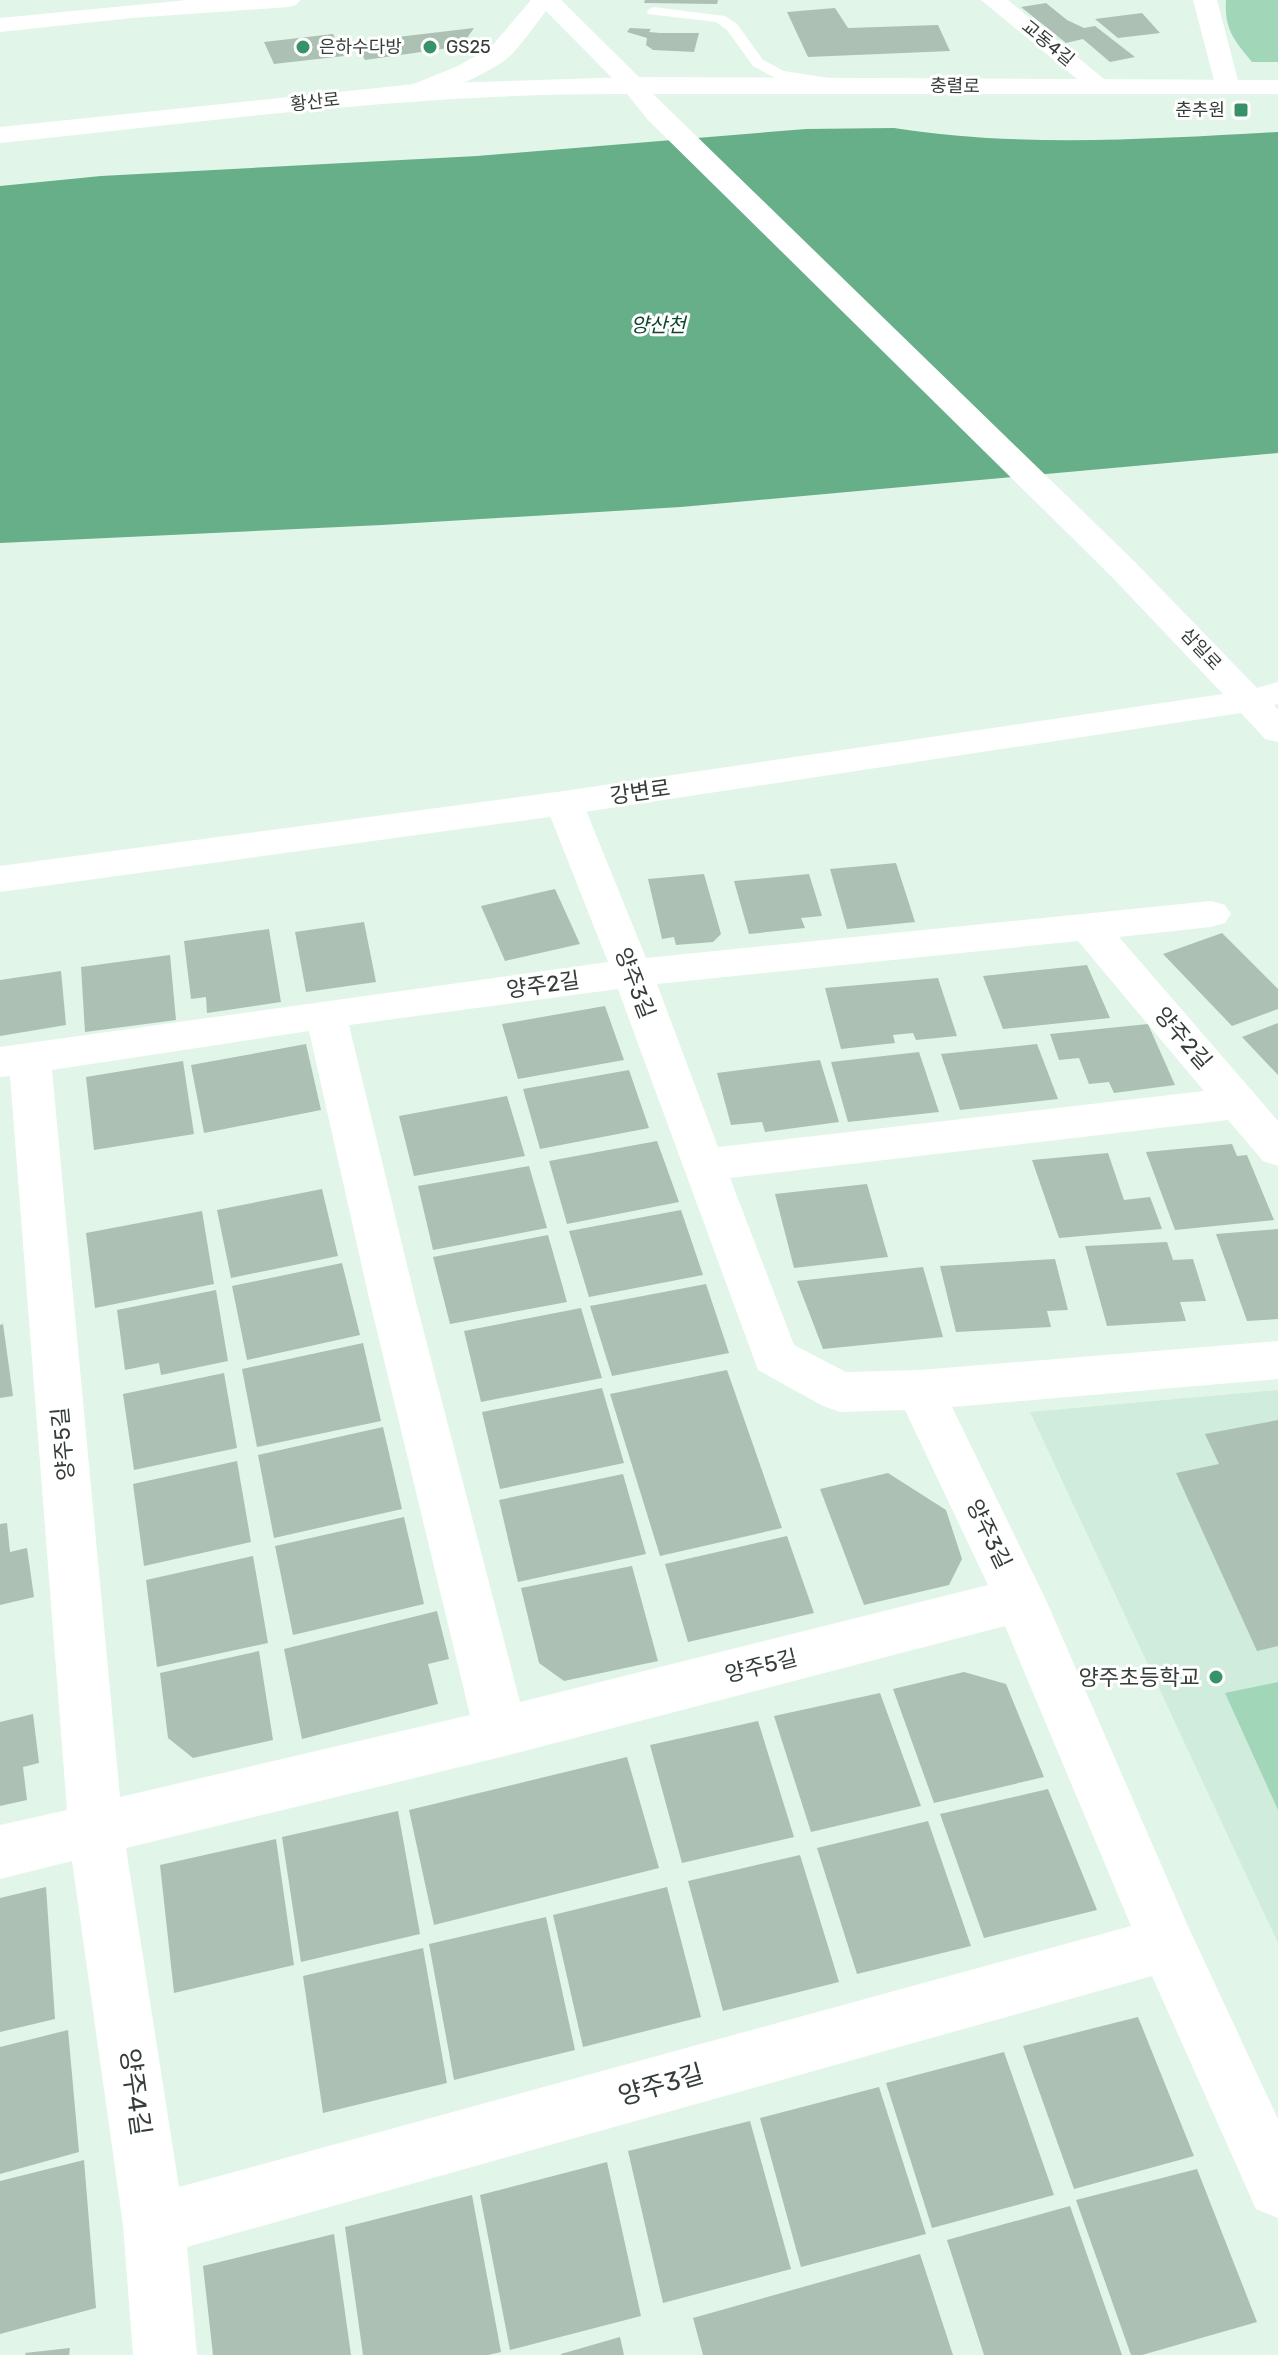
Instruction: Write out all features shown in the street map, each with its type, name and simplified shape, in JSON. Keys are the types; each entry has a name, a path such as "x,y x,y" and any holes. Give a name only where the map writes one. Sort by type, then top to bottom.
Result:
{"street":[{"path":"0,25 132,11 288,0"},
{"path":"415,92 467,71 500,52 545,0 632,84"},
{"name":"교동4길","path":"993,0 1103,88"},
{"path":"1205,0 1228,88"},
{"name":"충렬로","path":"632,84 1278,87"},
{"name":"황산로","path":"0,135 415,92 632,84"},
{"name":"삼일로","path":"632,84 657,115 1114,560 1263,697 1278,731"},
{"name":"강변로","path":"0,879 564,803 1263,697"},
{"name":"양주3길","path":"564,803 632,973 775,1357 840,1392 920,1390 1278,1360"},
{"name":"양주2길","path":"15,1060 632,973 1211,914"},
{"name":"양주2길","path":"1088,927 1278,1150"},
{"path":"326,1014 392,1298 501,1732"},
{"name":"양주5길","path":"15,1060 96,1831"},
{"path":"703,1165 1239,1103"},
{"name":"양주3길","path":"920,1390 1020,1600 1167,1944 1278,2187"},
{"name":"양주5길","path":"0,1852 501,1732 1020,1600"},
{"name":"양주4길","path":"96,1831 154,2225 165,2355"},
{"name":"양주3길","path":"154,2225 1167,1944"}],"lane":[{"path":"653,11 720,19 732,27 758,63 780,75 858,86"}],"shaded area":[{"path":"1226,0 1278,0 1278,62 1252,62 1229,27"},
{"name":"양주초등학교","path":"1278,1390 1278,1943 1030,1412"},
{"path":"1278,1682 1278,1810 1225,1693"}],"water":[{"name":"양산천","path":"894,128 1037,140 1278,132 1278,453 681,507 0,543 0,186 101,176 477,156 806,129"}],"building":[{"path":"645,0 718,0 717,4 644,3"},
{"path":"1046,3 1067,20 1084,28 1095,26 1135,57 1110,62 1083,39 1066,43 1021,7"},
{"path":"835,8 848,28 938,25 950,51 808,57 787,12"},
{"path":"1142,13 1160,33 1118,38 1095,19"},
{"path":"474,28 463,44 456,47 365,60 357,46 383,42 389,38"},
{"path":"630,28 651,29 649,32 660,33 699,33 694,52 653,50 646,45 647,38 627,32"},
{"path":"333,34 344,56 274,64 264,42"},
{"path":"896,863 915,922 847,929 830,869"},
{"path":"704,874 721,934 713,942 676,945 674,937 662,939 648,879"},
{"path":"809,874 822,916 801,918 805,928 749,934 734,881"},
{"path":"555,889 580,944 505,961 481,906"},
{"path":"364,922 376,982 306,992 295,932"},
{"path":"269,929 281,1002 207,1013 206,997 191,999 184,941"},
{"path":"1222,933 1278,989 1278,1009 1232,1026 1163,954"},
{"path":"170,955 176,1020 85,1032 81,967"},
{"path":"1087,965 1110,1018 1003,1029 983,976"},
{"path":"61,971 66,1025 0,1036 0,980"},
{"path":"938,978 957,1036 916,1040 913,1033 893,1035 895,1043 841,1049 825,988"},
{"path":"605,1006 624,1060 518,1079 502,1024"},
{"path":"1278,1023 1278,1075 1242,1037"},
{"path":"1148,1024 1175,1085 1114,1093 1109,1082 1089,1084 1079,1058 1059,1060 1050,1034"},
{"path":"306,1044 321,1110 204,1133 191,1065"},
{"path":"1037,1044 1058,1099 960,1110 941,1054"},
{"path":"919,1052 939,1112 848,1122 831,1062"},
{"path":"820,1060 839,1122 765,1132 762,1122 731,1125 717,1073"},
{"path":"183,1061 194,1134 94,1150 86,1077"},
{"path":"629,1070 649,1128 540,1149 523,1089"},
{"path":"507,1096 525,1156 414,1176 399,1116"},
{"path":"657,1141 679,1202 567,1224 549,1161"},
{"path":"1232,1144 1237,1156 1247,1155 1274,1220 1175,1230 1146,1152"},
{"path":"1108,1153 1124,1200 1150,1197 1162,1229 1059,1238 1032,1160"},
{"path":"529,1166 547,1228 433,1250 418,1186"},
{"path":"867,1184 888,1257 794,1268 775,1194"},
{"path":"322,1189 338,1256 231,1278 217,1210"},
{"path":"681,1210 703,1275 589,1297 569,1231"},
{"path":"202,1211 214,1284 95,1308 86,1233"},
{"path":"1278,1229 1278,1319 1247,1321 1216,1234"},
{"path":"548,1235 567,1302 450,1324 433,1257"},
{"path":"1167,1242 1173,1260 1193,1259 1206,1301 1180,1302 1186,1321 1107,1326 1085,1246"},
{"path":"1055,1259 1068,1310 1047,1311 1051,1327 956,1332 940,1266"},
{"path":"342,1263 360,1335 247,1360 232,1286"},
{"path":"923,1267 943,1337 823,1349 797,1281"},
{"path":"706,1284 729,1353 612,1376 590,1306"},
{"path":"216,1290 228,1361 161,1375 159,1363 125,1370 117,1310"},
{"path":"581,1308 602,1378 481,1402 464,1331"},
{"path":"3,1324 13,1396 0,1398 0,1325"},
{"path":"363,1343 381,1421 257,1447 242,1369"},
{"path":"727,1370 782,1528 660,1556 610,1394"},
{"path":"224,1373 237,1448 134,1470 123,1394"},
{"path":"602,1388 624,1463 500,1489 482,1412"},
{"path":"1278,1420 1278,1646 1257,1651 1176,1473 1219,1464 1205,1434"},
{"path":"383,1427 402,1509 274,1538 258,1455"},
{"path":"237,1461 251,1542 144,1566 133,1484"},
{"path":"888,1473 946,1510 962,1559 949,1585 864,1605 820,1489"},
{"path":"623,1474 646,1554 518,1582 499,1500"},
{"path":"404,1517 424,1604 293,1635 275,1546"},
{"path":"7,1523 10,1552 27,1548 34,1597 0,1605 0,1524"},
{"path":"787,1536 814,1613 688,1642 665,1564"},
{"path":"253,1556 268,1643 157,1667 146,1580"},
{"path":"632,1566 658,1661 564,1681 539,1663 521,1588"},
{"path":"437,1611 449,1659 428,1664 438,1704 302,1739 284,1649"},
{"path":"259,1651 273,1740 193,1758 168,1738 160,1673"},
{"path":"964,1672 1006,1684 1044,1777 934,1803 893,1689"},
{"path":"880,1693 921,1806 811,1832 774,1716"},
{"path":"33,1714 39,1763 23,1767 27,1800 0,1806 0,1722"},
{"path":"758,1721 794,1837 682,1863 650,1745"},
{"path":"627,1757 659,1868 434,1925 409,1810"},
{"path":"1048,1789 1097,1910 984,1938 940,1814"},
{"path":"398,1811 420,1934 301,1962 282,1837"},
{"path":"928,1821 971,1946 857,1974 817,1848"},
{"path":"276,1839 294,1965 174,1993 160,1865"},
{"path":"800,1855 839,1982 723,2011 688,1881"},
{"path":"46,1887 55,2019 0,2032 0,1898"},
{"path":"667,1887 701,2017 583,2047 553,1915"},
{"path":"546,1917 575,2050 454,2080 429,1944"},
{"path":"423,1948 447,2083 323,2113 303,1976"},
{"path":"1138,2017 1194,2156 1074,2189 1023,2046"},
{"path":"68,2030 79,2152 0,2174 0,2047"},
{"path":"1004,2052 1054,2195 932,2228 886,2083"},
{"path":"879,2087 926,2234 801,2267 760,2118"},
{"path":"750,2121 791,2269 663,2303 628,2151"},
{"path":"84,2160 96,2308 0,2334 0,2181"},
{"path":"607,2162 641,2316 510,2350 480,2195"},
{"path":"1197,2169 1257,2322 1142,2355 1131,2355 1076,2200"},
{"path":"472,2195 501,2352 488,2355 363,2355 345,2227"},
{"path":"1070,2206 1122,2355 984,2355 947,2240"},
{"path":"334,2234 351,2355 213,2355 203,2266"},
{"path":"920,2254 953,2355 703,2355 693,2318"},
{"path":"620,2337 624,2355 561,2355 561,2354"},
{"path":"70,2348 69,2355 25,2353"}],"place":[{"name":"은하수다방","path":"303,47"},
{"name":"GS25","path":"430,47"},
{"name":"춘추원","path":"1241,110"},
{"name":"양주초등학교","path":"1216,1677"}]}
